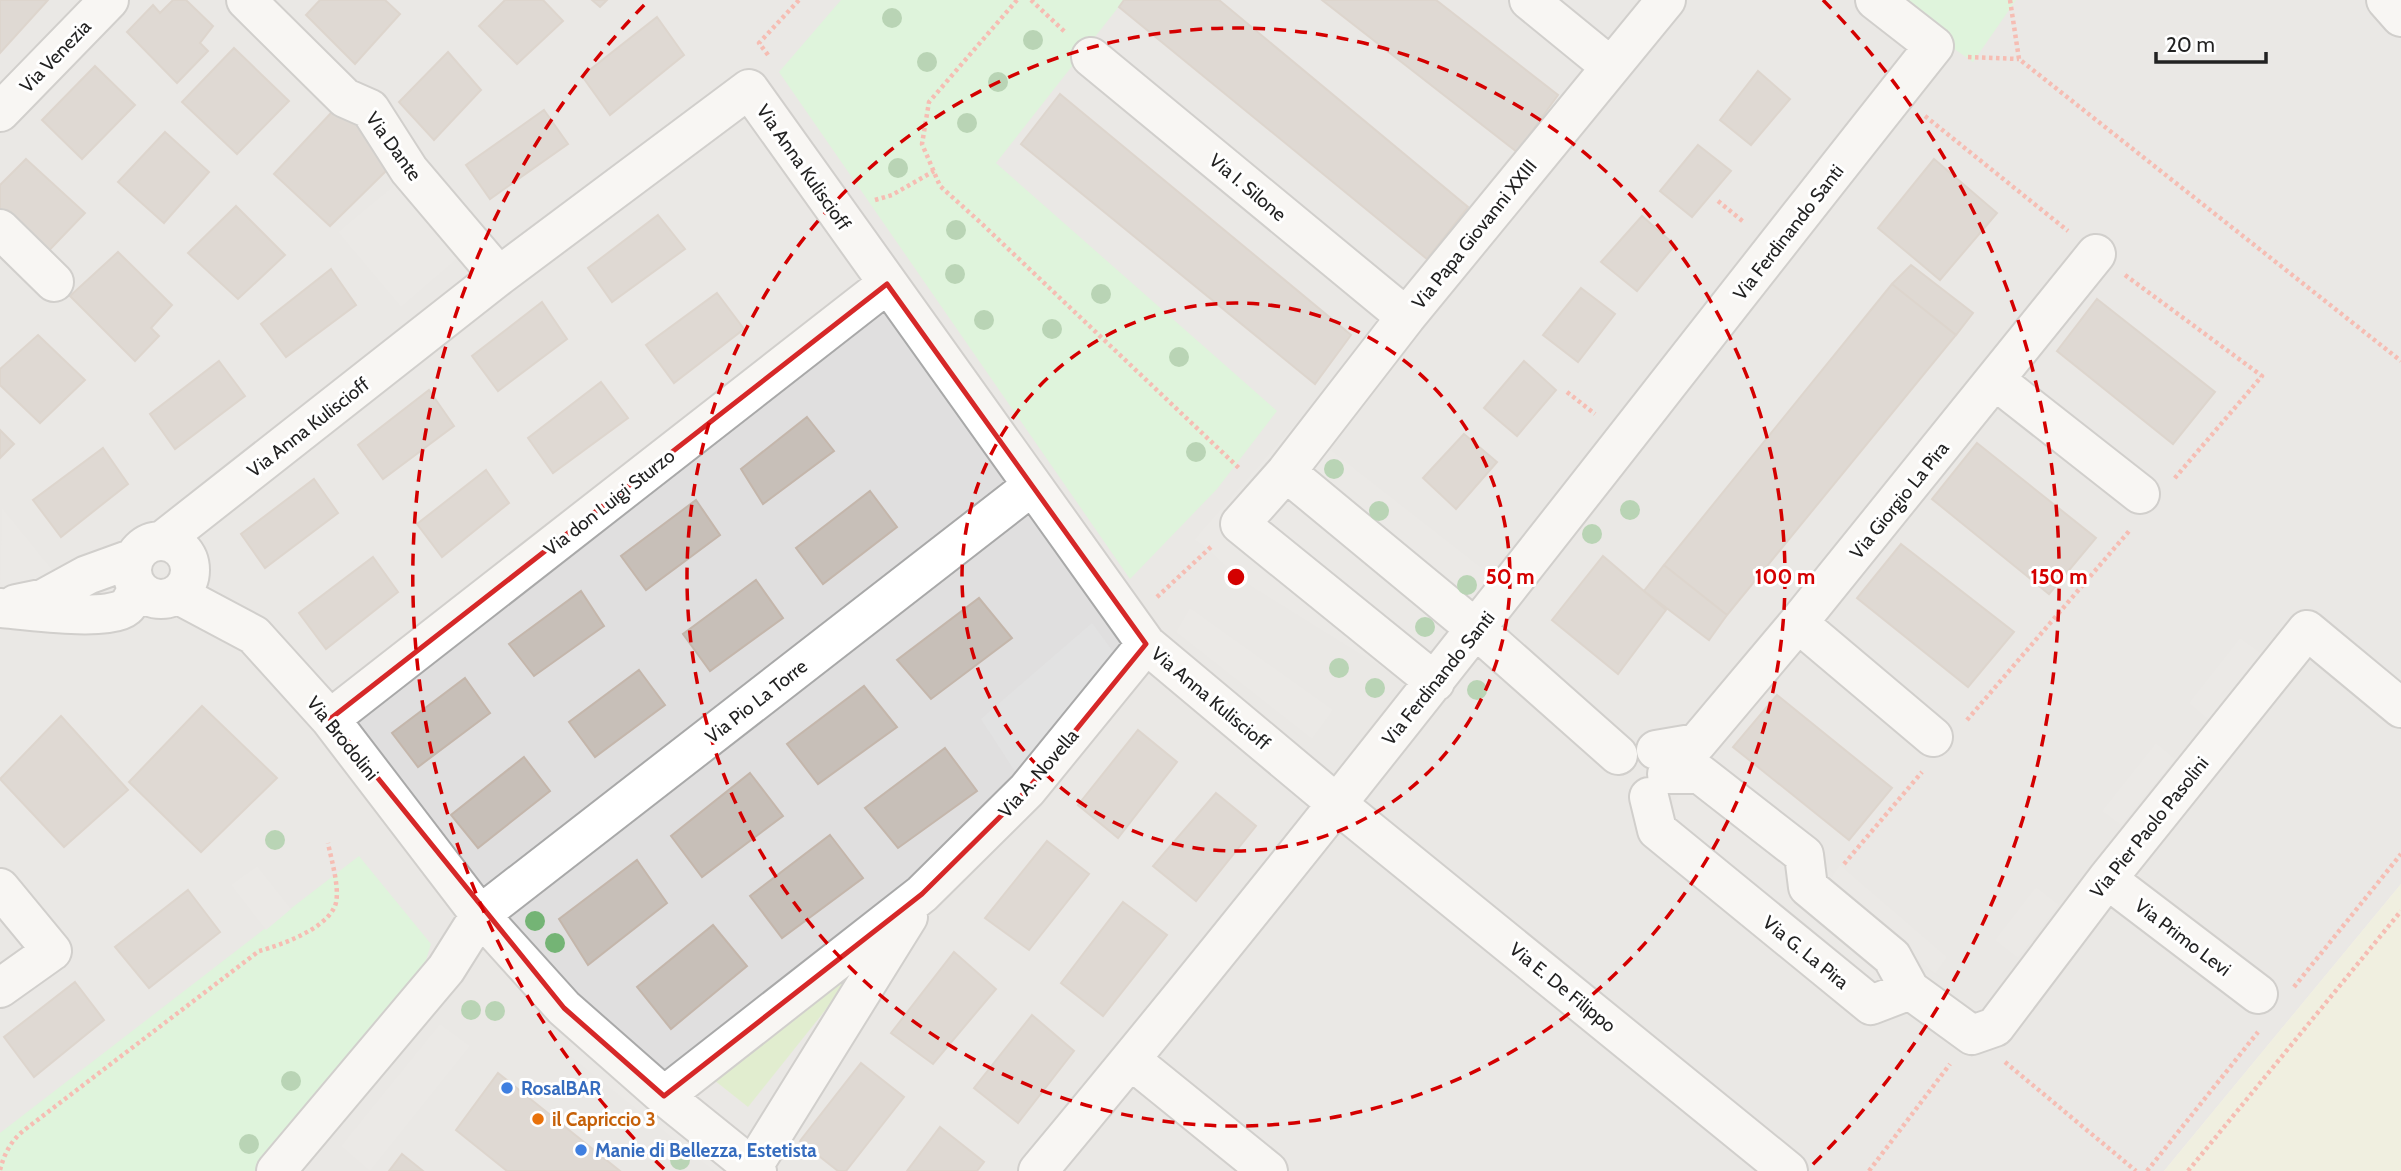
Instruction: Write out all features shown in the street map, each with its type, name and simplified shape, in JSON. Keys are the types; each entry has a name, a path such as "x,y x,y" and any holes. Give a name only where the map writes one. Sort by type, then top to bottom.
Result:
{"street":[{"name":"Via Venezia","path":"0,111 109,0"},
{"name":"Via Dante","path":"246,0 345,98 370,109 409,170 499,276"},
{"path":"1529,0 1611,67"},
{"name":"Via Papa Giovanni XXIII","path":"1435,682 1240,524 1276,483 1406,317 1665,0"},
{"path":"1875,0 1934,46"},
{"path":"2386,0 2401,17"},
{"name":"Via Ferdinando Santi","path":"1038,1171 1131,1060 1477,630 1934,46"},
{"name":"Via I. Silone","path":"1091,57 1406,317"},
{"name":"Via Anna Kuliscioff","path":"0,608 45,598 87,575 145,562 499,276 749,89 1146,645 1337,804"},
{"path":"0,229 54,282"},
{"name":"Via Giorgio La Pira","path":"1657,774 1697,743 1798,623 2096,254"},
{"name":"Via don Luigi Sturzo","path":"330,719 887,284"},
{"path":"1996,380 2149,500"},
{"path":"1276,483 1477,630 1618,755 1630,747 1648,746 1657,774 1700,774 1804,855 1808,887 1892,957 1910,990 1983,1031"},
{"name":"Via Pio La Torre","path":"481,915 1032,486"},
{"path":"179,548 189,563 188,580 177,594 169,598 152,598 145,562 179,548"},
{"name":"Via Brodolini","path":"177,594 254,635 330,719 481,915 564,1008 664,1096 754,1169"},
{"path":"1798,623 1942,742"},
{"name":"Via Pier Paolo Pasolini","path":"1983,1031 2307,631 2401,708"},
{"name":"Via A. Novella","path":"664,1096 922,894 1027,790 1146,645"},
{"name":"Via G. La Pira","path":"1657,774 1657,830 1871,1005 1910,990"},
{"name":"Via E. De Filippo","path":"1337,804 1788,1171"},
{"name":"Via Primo Levi","path":"2107,879 2258,994"},
{"path":"0,888 52,951 0,988"},
{"name":"Via A. Novella","path":"754,1169 922,894"},
{"path":"276,1171 446,969 481,915"},
{"path":"1131,1060 1268,1171"}],"path":[{"path":"773,62 760,43 799,0"},
{"path":"1017,0 929,102 922,144 940,186 1276,483"},
{"path":"1031,0 1091,57"},
{"path":"2010,0 2019,59"},
{"path":"1934,46 1953,57 2019,59 2401,360"},
{"path":"1837,871 1942,742 2149,500 2262,376 2096,254 1897,93"},
{"path":"869,202 892,194 934,171"},
{"path":"1149,605 1218,540"},
{"path":"0,1170 8,1148 23,1131 259,951 300,937 320,923 335,908 337,888 328,843"},
{"path":"2188,1171 2401,911"},
{"path":"1869,1171 1983,1031 2136,1171"}],"highlighted area":[{"path":"887,284 1146,644 1027,790 922,894 664,1096 564,1008 330,719"}],"shaded area":[{"path":"0,0 2401,0 2401,884 2164,1171 0,1171"},
{"path":"395,185 465,252 401,307 338,232"},
{"path":"1296,423 1492,576 1405,682 1241,580 1194,540"},
{"path":"2,508 58,577 0,586"},
{"path":"1190,608 1333,710 1312,739 1176,632"},
{"path":"1092,623 1135,682 1027,790 981,719"},
{"path":"2240,638 2262,654 2210,721 2189,703"},
{"path":"2156,743 2175,759 2121,825 2102,811"},
{"path":"1690,782 1791,861 1886,965 1874,984 1664,812"},
{"path":"1840,865 1947,957 1935,974 1828,882"},
{"path":"257,866 291,909 266,930 231,885"},
{"path":"2036,887 2059,905 2018,958 1995,940"},
{"path":"440,1024 470,1046 370,1171 341,1146"},
{"path":"575,1039 741,1171 714,1171 566,1053"}],"green space":[{"path":"841,0 1124,0 996,163 1277,411 1217,489 1130,579 779,72"},
{"path":"1884,0 2016,0 1973,62"},
{"path":"359,856 431,944 423,970 256,1171 0,1171 0,1133"},
{"path":"2401,884 2401,1171 2164,1171"},
{"path":"871,953 748,1107 714,1080"}],"building":[{"path":"0,0 48,0 0,53"},
{"path":"173,0 186,0 213,26 200,43 208,51 177,83 127,32 153,5 160,13"},
{"path":"320,0 385,0 400,14 355,64 306,15"},
{"path":"505,0 543,0 563,21 517,64 479,26"},
{"path":"592,0 607,0 600,7"},
{"path":"1124,0 1219,0 1468,207 1427,259 1119,7"},
{"path":"1322,0 1436,0 1558,95 1517,152"},
{"path":"657,17 684,55 610,115 582,76"},
{"path":"234,48 289,101 237,154 182,102"},
{"path":"448,52 481,90 434,140 399,102"},
{"path":"95,66 135,105 82,159 42,120"},
{"path":"1758,71 1790,99 1751,145 1720,120"},
{"path":"1060,94 1351,335 1315,384 1021,144"},
{"path":"345,98 386,171 330,226 274,174"},
{"path":"544,110 568,144 490,199 466,165"},
{"path":"165,132 209,172 164,223 118,182"},
{"path":"1698,145 1731,171 1692,217 1660,191"},
{"path":"26,159 85,213 36,264 0,229 0,185"},
{"path":"1934,159 1997,213 1940,280 1878,228"},
{"path":"236,206 285,255 238,299 188,253"},
{"path":"658,215 685,249 612,302 588,268"},
{"path":"1642,216 1675,245 1637,291 1601,262"},
{"path":"118,252 172,305 151,328 159,336 135,361 70,296"},
{"path":"1911,265 1973,313 1956,335 1892,284"},
{"path":"331,269 356,305 286,357 261,324"},
{"path":"1892,284 1956,335 1727,615 1664,565"},
{"path":"1581,288 1615,314 1578,362 1543,335"},
{"path":"717,293 744,329 674,383 646,345"},
{"path":"2097,299 2215,392 2173,444 2057,351"},
{"path":"542,302 567,339 498,391 472,356"},
{"path":"38,335 85,380 40,423 0,385 0,369"},
{"path":"219,361 245,396 175,449 150,414"},
{"path":"1524,361 1556,390 1517,436 1484,408"},
{"path":"601,382 628,418 553,473 528,438"},
{"path":"429,390 454,426 383,479 358,445"},
{"path":"807,417 834,451 763,504 741,469"},
{"path":"0,430 14,444 0,458"},
{"path":"1464,434 1497,462 1456,509 1423,478"},
{"path":"1977,443 2096,538 2049,594 1932,499"},
{"path":"103,448 128,484 61,537 33,500"},
{"path":"486,470 509,503 442,557 417,524"},
{"path":"314,479 338,513 265,568 241,534"},
{"path":"870,491 897,527 823,584 796,548"},
{"path":"696,500 720,535 646,590 621,556"},
{"path":"1901,544 2014,632 1968,687 1857,598"},
{"path":"1603,556 1666,610 1618,674 1552,620"},
{"path":"373,557 398,592 326,649 299,613"},
{"path":"1664,565 1727,615 1709,640 1644,591"},
{"path":"756,580 783,618 710,671 683,634"},
{"path":"581,591 604,626 534,676 509,644"},
{"path":"979,598 1012,638 931,699 897,660"},
{"path":"639,670 665,705 595,757 569,722"},
{"path":"465,678 490,713 418,767 392,733"},
{"path":"864,686 897,727 818,784 787,744"},
{"path":"1777,695 1892,788 1849,840 1733,747"},
{"path":"202,706 277,778 201,852 129,782"},
{"path":"61,716 128,790 64,847 0,779"},
{"path":"1138,730 1177,762 1118,838 1078,805"},
{"path":"945,748 977,791 898,848 865,808"},
{"path":"524,757 550,791 478,848 451,815"},
{"path":"750,773 783,816 702,877 671,836"},
{"path":"1216,793 1256,826 1196,901 1153,866"},
{"path":"830,835 863,878 782,938 750,896"},
{"path":"1047,841 1089,874 1029,950 985,918"},
{"path":"637,860 667,903 588,965 559,919"},
{"path":"188,890 220,932 149,988 115,947"},
{"path":"1123,902 1167,935 1103,1016 1061,983"},
{"path":"713,925 747,966 671,1029 637,987"},
{"path":"954,952 996,989 933,1064 891,1033"},
{"path":"75,982 104,1020 34,1077 4,1037"},
{"path":"1032,1015 1074,1051 1018,1123 974,1088"},
{"path":"861,1063 904,1097 846,1171 838,1171 800,1141"},
{"path":"498,1073 620,1171 507,1171 456,1130"},
{"path":"940,1127 984,1162 977,1171 907,1171"},
{"path":"402,1154 423,1171 389,1171"}],"place":[{"name":"RosalBAR","path":"507,1088"},
{"name":"il Capriccio 3","path":"538,1119"},
{"name":"Manie di Bellezza, Estetista","path":"581,1150"}]}
